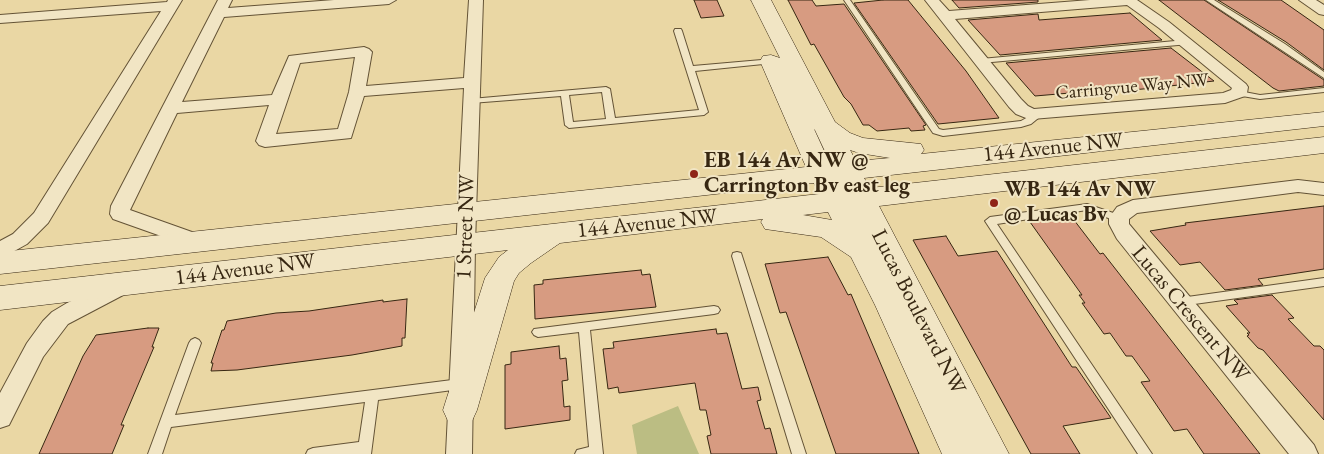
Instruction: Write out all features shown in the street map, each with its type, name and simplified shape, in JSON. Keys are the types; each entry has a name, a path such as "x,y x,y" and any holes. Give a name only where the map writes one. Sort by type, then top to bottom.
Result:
{"main road":[{"path":"743,0 822,124 841,185"},
{"path":"760,0 781,61 841,185"},
{"name":"144 Avenue NW","path":"0,298 678,220 841,185 1029,151 1324,119"},
{"path":"822,124 841,138 871,147 891,150 1029,151"},
{"path":"1166,164 1232,148 1324,133"},
{"path":"460,397 500,278 509,265 521,255 556,234 638,214 790,190 841,185 1106,142"},
{"name":"144 Avenue NW","path":"0,265 466,212 1166,164 1324,145"},
{"name":"Lucas Boulevard NW","path":"841,185 860,250 890,305 960,454"},
{"name":"Lucas Boulevard NW","path":"841,185 991,454"},
{"path":"678,220 810,225 837,233 860,250"}],"street":[{"path":"222,5 260,0"},
{"path":"222,5 389,0"},
{"name":"1 Street NW","path":"459,454 466,212 476,0"},
{"name":"Carringvue Way NW","path":"932,0 1020,108 1026,112 1038,115 1225,98 1239,93 1241,90 1237,84 1186,42 1128,0"},
{"path":"945,16 1128,0"},
{"path":"1306,0 1324,11"},
{"path":"199,242 120,214 121,206 222,5"},
{"path":"0,19 170,8"},
{"path":"0,31 170,8"},
{"path":"0,251 20,239 41,218 170,8"},
{"path":"364,52 357,92 345,134 265,141 294,59 364,52"},
{"path":"357,92 472,82"},
{"path":"170,108 279,99"},
{"path":"1119,218 1124,212 1133,207 1298,186 1324,189"},
{"name":"Lucas Crescent NW","path":"1119,218 1119,224 1124,234 1305,454"},
{"path":"0,417 35,350 60,318 125,284"}],"lane":[{"path":"847,0 936,131 943,133 1021,124 1028,122 1038,115"},
{"path":"1209,0 1282,46 1324,76"},
{"path":"565,93 569,125 704,112 678,31"},
{"path":"982,61 1186,42"},
{"path":"690,69 781,61"},
{"path":"471,101 606,89 611,121"},
{"path":"1239,93 1260,97 1324,90"},
{"path":"1119,218 1088,207 990,221 1145,454"},
{"path":"737,256 799,454"},
{"path":"1180,302 1324,282"},
{"path":"538,332 714,310"},
{"path":"582,454 596,453 584,326"},
{"path":"155,454 195,343"},
{"path":"313,454 365,450 372,396"},
{"path":"167,422 372,396 460,397"}],"green space":[{"path":"678,406 699,454 637,454 632,425"}],"building":[{"path":"694,0 717,0 724,16 701,18"},
{"path":"788,0 812,0 816,6 844,4 926,125 923,126 925,130 911,131 909,128 877,131 869,125 863,125 851,104 844,97 814,44 811,45"},
{"path":"908,0 966,71 999,118 938,124 854,3"},
{"path":"952,0 1038,0 1038,2 959,8"},
{"path":"1159,0 1204,0 1324,80 1324,86 1279,91 1273,88"},
{"path":"1218,0 1281,0 1324,30 1324,70 1286,42"},
{"path":"1130,13 1162,40 1000,55 968,20 1038,14 1039,20"},
{"path":"1171,48 1214,81 1143,89 1130,90 1128,88 1035,96 1006,63"},
{"path":"1324,206 1324,269 1258,279 1263,285 1225,290 1200,262 1180,265 1150,231 1186,225 1185,223"},
{"path":"1065,218 1067,221 1074,220 1100,254 1103,253 1260,454 1204,454 1187,429 1174,431 1141,382 1150,381 1132,356 1126,356 1110,333 1104,334 1082,303 1085,303 1079,295 1082,295 1030,222"},
{"path":"946,236 958,256 997,251 1072,367 1076,367 1111,418 1063,426 1080,454 1031,454 913,240"},
{"path":"828,257 848,295 851,294 919,454 836,454 786,312 780,313 765,264"},
{"path":"641,270 642,275 650,274 656,307 535,319 534,285 543,284 543,280"},
{"path":"1272,295 1294,318 1288,319 1314,346 1320,346 1324,350 1324,420 1263,350 1258,348 1247,336 1249,335 1247,333 1250,333 1226,306 1238,304 1234,300"},
{"path":"407,299 405,338 402,338 402,346 352,355 237,370 211,371 213,363 211,363 227,321 276,313 309,311 383,300 383,302"},
{"path":"159,328 152,347 154,347 121,425 124,425 112,454 39,454 83,356 96,335"},
{"path":"716,329 717,334 727,333 742,389 758,387 761,400 757,401 765,429 770,428 777,454 711,454 707,436 711,435 706,410 700,410 695,383 619,393 618,387 608,389 603,349 614,348 613,342"},
{"path":"559,346 560,359 566,358 568,380 562,381 564,407 570,406 570,420 505,429 505,365 511,364 511,352"}],"place":[{"name":"EB 144 Av NW @ Carrington Bv east leg","path":"694,174"},
{"name":"WB 144 Av NW @ Lucas Bv","path":"994,203"}]}
